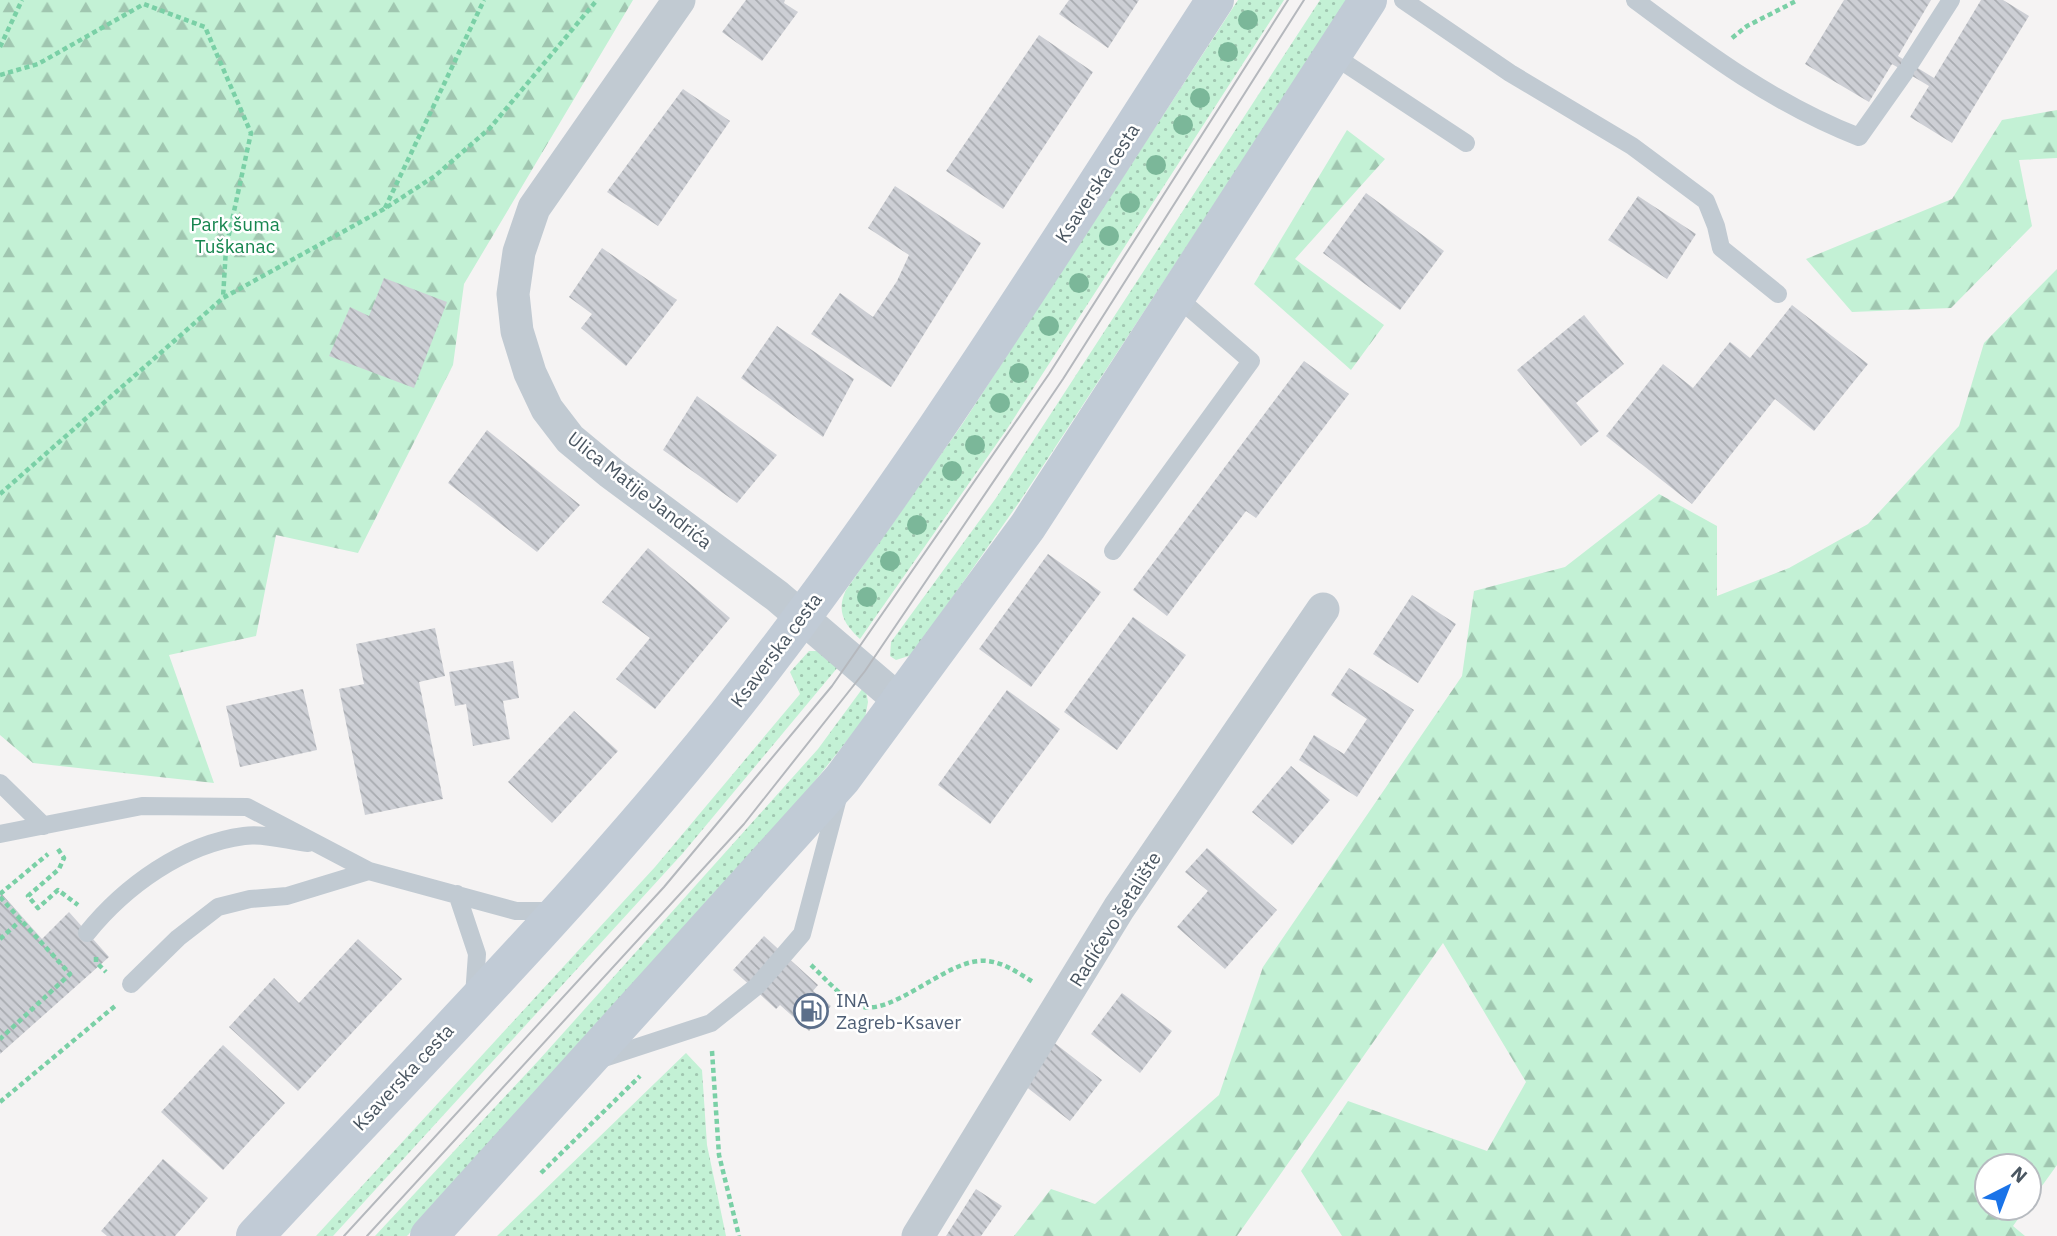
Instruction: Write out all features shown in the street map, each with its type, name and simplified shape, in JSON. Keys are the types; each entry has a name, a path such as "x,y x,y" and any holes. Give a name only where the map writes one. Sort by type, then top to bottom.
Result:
{"main road":[{"name":"Ksaverska cesta","path":"255,1236 474,1002 671,782 801,617 896,488 1215,0"},
{"path":"429,1236 842,779 1027,526 1178,298 1331,54 1368,0"}],"street":[{"name":"Ulica Matije Jandrića","path":"679,0 534,208 519,252 513,294 517,331 530,373 547,409 570,439 801,617 900,701"},
{"name":"Radićevo šetalište","path":"918,1236 1119,908 1323,610"}],"lane":[{"path":"1403,0 1510,73 1632,146 1706,201 1717,226 1721,248 1779,294"},
{"path":"1635,0 1709,56 1809,116 1859,137 1908,68 1951,0"},
{"path":"1331,54 1466,143"},
{"path":"1113,551 1251,361 1178,298"},
{"path":"587,1063 711,1023 757,986 802,934 842,779"},
{"path":"0,782 44,826"},
{"path":"0,834 142,806 247,807 369,871 516,911 557,911"},
{"path":"87,933 156,869 207,845 247,835 322,845"},
{"path":"131,984 178,937 218,907 250,899 287,896 369,871"},
{"path":"457,894 477,954 474,1002"}],"path":[{"path":"0,47 22,0"},
{"path":"0,75 37,64 151,0"},
{"path":"384,209 484,0"},
{"path":"0,494 223,298 384,209 435,176 490,128 597,0"},
{"path":"1709,56 1747,26 1798,0"},
{"path":"144,4 205,27 251,133 226,248 223,298"},
{"path":"0,1039 70,974 0,895 57,847"},
{"path":"58,890 38,908 28,896 59,869"},
{"path":"0,939 21,920"},
{"path":"808,962 845,997 862,1007 883,1006 914,988 978,961 1011,968 1064,1001"},
{"path":"0,1102 117,1004"},
{"path":"711,1040 719,1154 738,1236"},
{"path":"533,1181 648,1068"}],"green space":[{"name":"Park šuma Tuškanac","path":"0,0 633,0 464,284 453,365 358,553 276,535 256,636 169,655 214,783 33,763 0,735"},
{"path":"1238,0 1284,0 1007,429 860,639 843,617 842,604 846,590 963,423"},
{"path":"1320,0 1348,0 1020,501 912,655 896,660 890,656 891,642 996,498"},
{"path":"2057,110 2057,158 2019,160 2032,226 1951,308 1852,312 1806,259 1952,199 2002,120"},
{"path":"1347,130 1385,159 1295,259 1384,325 1351,370 1254,284"},
{"path":"2057,269 2057,1165 2043,1184 2043,1152 1973,1152 1973,1222 2016,1222 2013,1226 2025,1236 1342,1236 1301,1171 1348,1101 1487,1151 1526,1082 1443,943 1237,1236 1014,1236 1051,1189 1095,1204 1219,1095 1263,967 1462,676 1474,591 1565,567 1659,494 1717,526 1717,596 1789,568 1868,524 1959,426 1984,343"},
{"path":"809,651 826,651 843,661 683,853 333,1236 316,1236 655,867 800,694 790,672"},
{"path":"865,685 868,702 865,718 780,825 407,1236 375,1236 539,1060 818,749"},
{"path":"686,1053 702,1070 707,1145 726,1236 497,1236"}],"building":[{"path":"746,0 785,0 784,3 798,12 762,61 722,32"},
{"path":"1069,0 1139,0 1108,48 1059,14"},
{"path":"1844,0 1931,0 1898,56 1934,78 1981,0 2003,0 2029,16 1952,143 1910,117 1929,86 1892,64 1869,102 1805,64"},
{"path":"1039,35 1093,72 1003,209 946,171"},
{"path":"683,89 730,121 658,226 607,192"},
{"path":"895,186 981,243 891,387 811,334 840,293 873,317 897,281 909,255 868,228"},
{"path":"1366,193 1444,251 1400,310 1323,253"},
{"path":"1638,196 1696,234 1667,279 1608,240"},
{"path":"602,248 677,300 626,366 581,328 592,314 569,297"},
{"path":"384,278 447,302 414,388 329,356 350,307 369,316"},
{"path":"1792,305 1868,364 1814,431 1775,399 1692,504 1606,436 1663,364 1693,388 1730,342 1750,358"},
{"path":"1584,315 1624,364 1576,403 1599,431 1581,446 1517,370"},
{"path":"777,326 854,379 823,437 741,378"},
{"path":"1304,361 1349,394 1256,518 1246,511 1167,616 1133,590"},
{"path":"697,396 777,455 737,503 663,450"},
{"path":"487,430 580,505 537,552 448,483"},
{"path":"648,548 730,618 655,709 616,679 650,638 602,602"},
{"path":"1048,554 1101,592 1031,687 979,649"},
{"path":"1412,595 1456,624 1418,683 1373,654"},
{"path":"1133,617 1186,655 1117,750 1064,712"},
{"path":"435,628 445,676 419,682 443,799 365,815 339,689 364,684 356,644"},
{"path":"513,661 519,698 503,701 510,739 473,746 466,704 455,706 449,672"},
{"path":"1349,668 1414,710 1357,797 1299,760 1314,735 1344,754 1367,719 1331,695"},
{"path":"303,689 317,750 240,767 226,706"},
{"path":"1007,690 1060,729 990,824 938,785"},
{"path":"574,711 618,751 552,823 508,782"},
{"path":"1291,766 1330,800 1292,845 1252,812"},
{"path":"1207,848 1277,910 1225,969 1177,927 1208,891 1185,872"},
{"path":"0,892 42,939 69,912 109,957 0,1054"},
{"path":"764,936 818,985 813,991 831,1006 809,1031 780,1005 776,1009 733,970"},
{"path":"358,939 402,979 298,1091 229,1027 274,978 299,1003"},
{"path":"1122,993 1172,1031 1140,1073 1091,1034"},
{"path":"1052,1041 1102,1080 1070,1121 1020,1082"},
{"path":"223,1045 285,1103 223,1170 161,1112"},
{"path":"163,1159 208,1198 175,1236 107,1236 101,1231"},
{"path":"976,1189 1002,1206 981,1236 946,1236"}],"tram line":[{"path":"344,1236 664,887 832,686 1049,374 1288,0"},
{"path":"367,1236 744,824 865,671 1063,379 1304,0"}],"place":[{"name":"INA Zagreb-Ksaver","path":"811,1011"}]}
